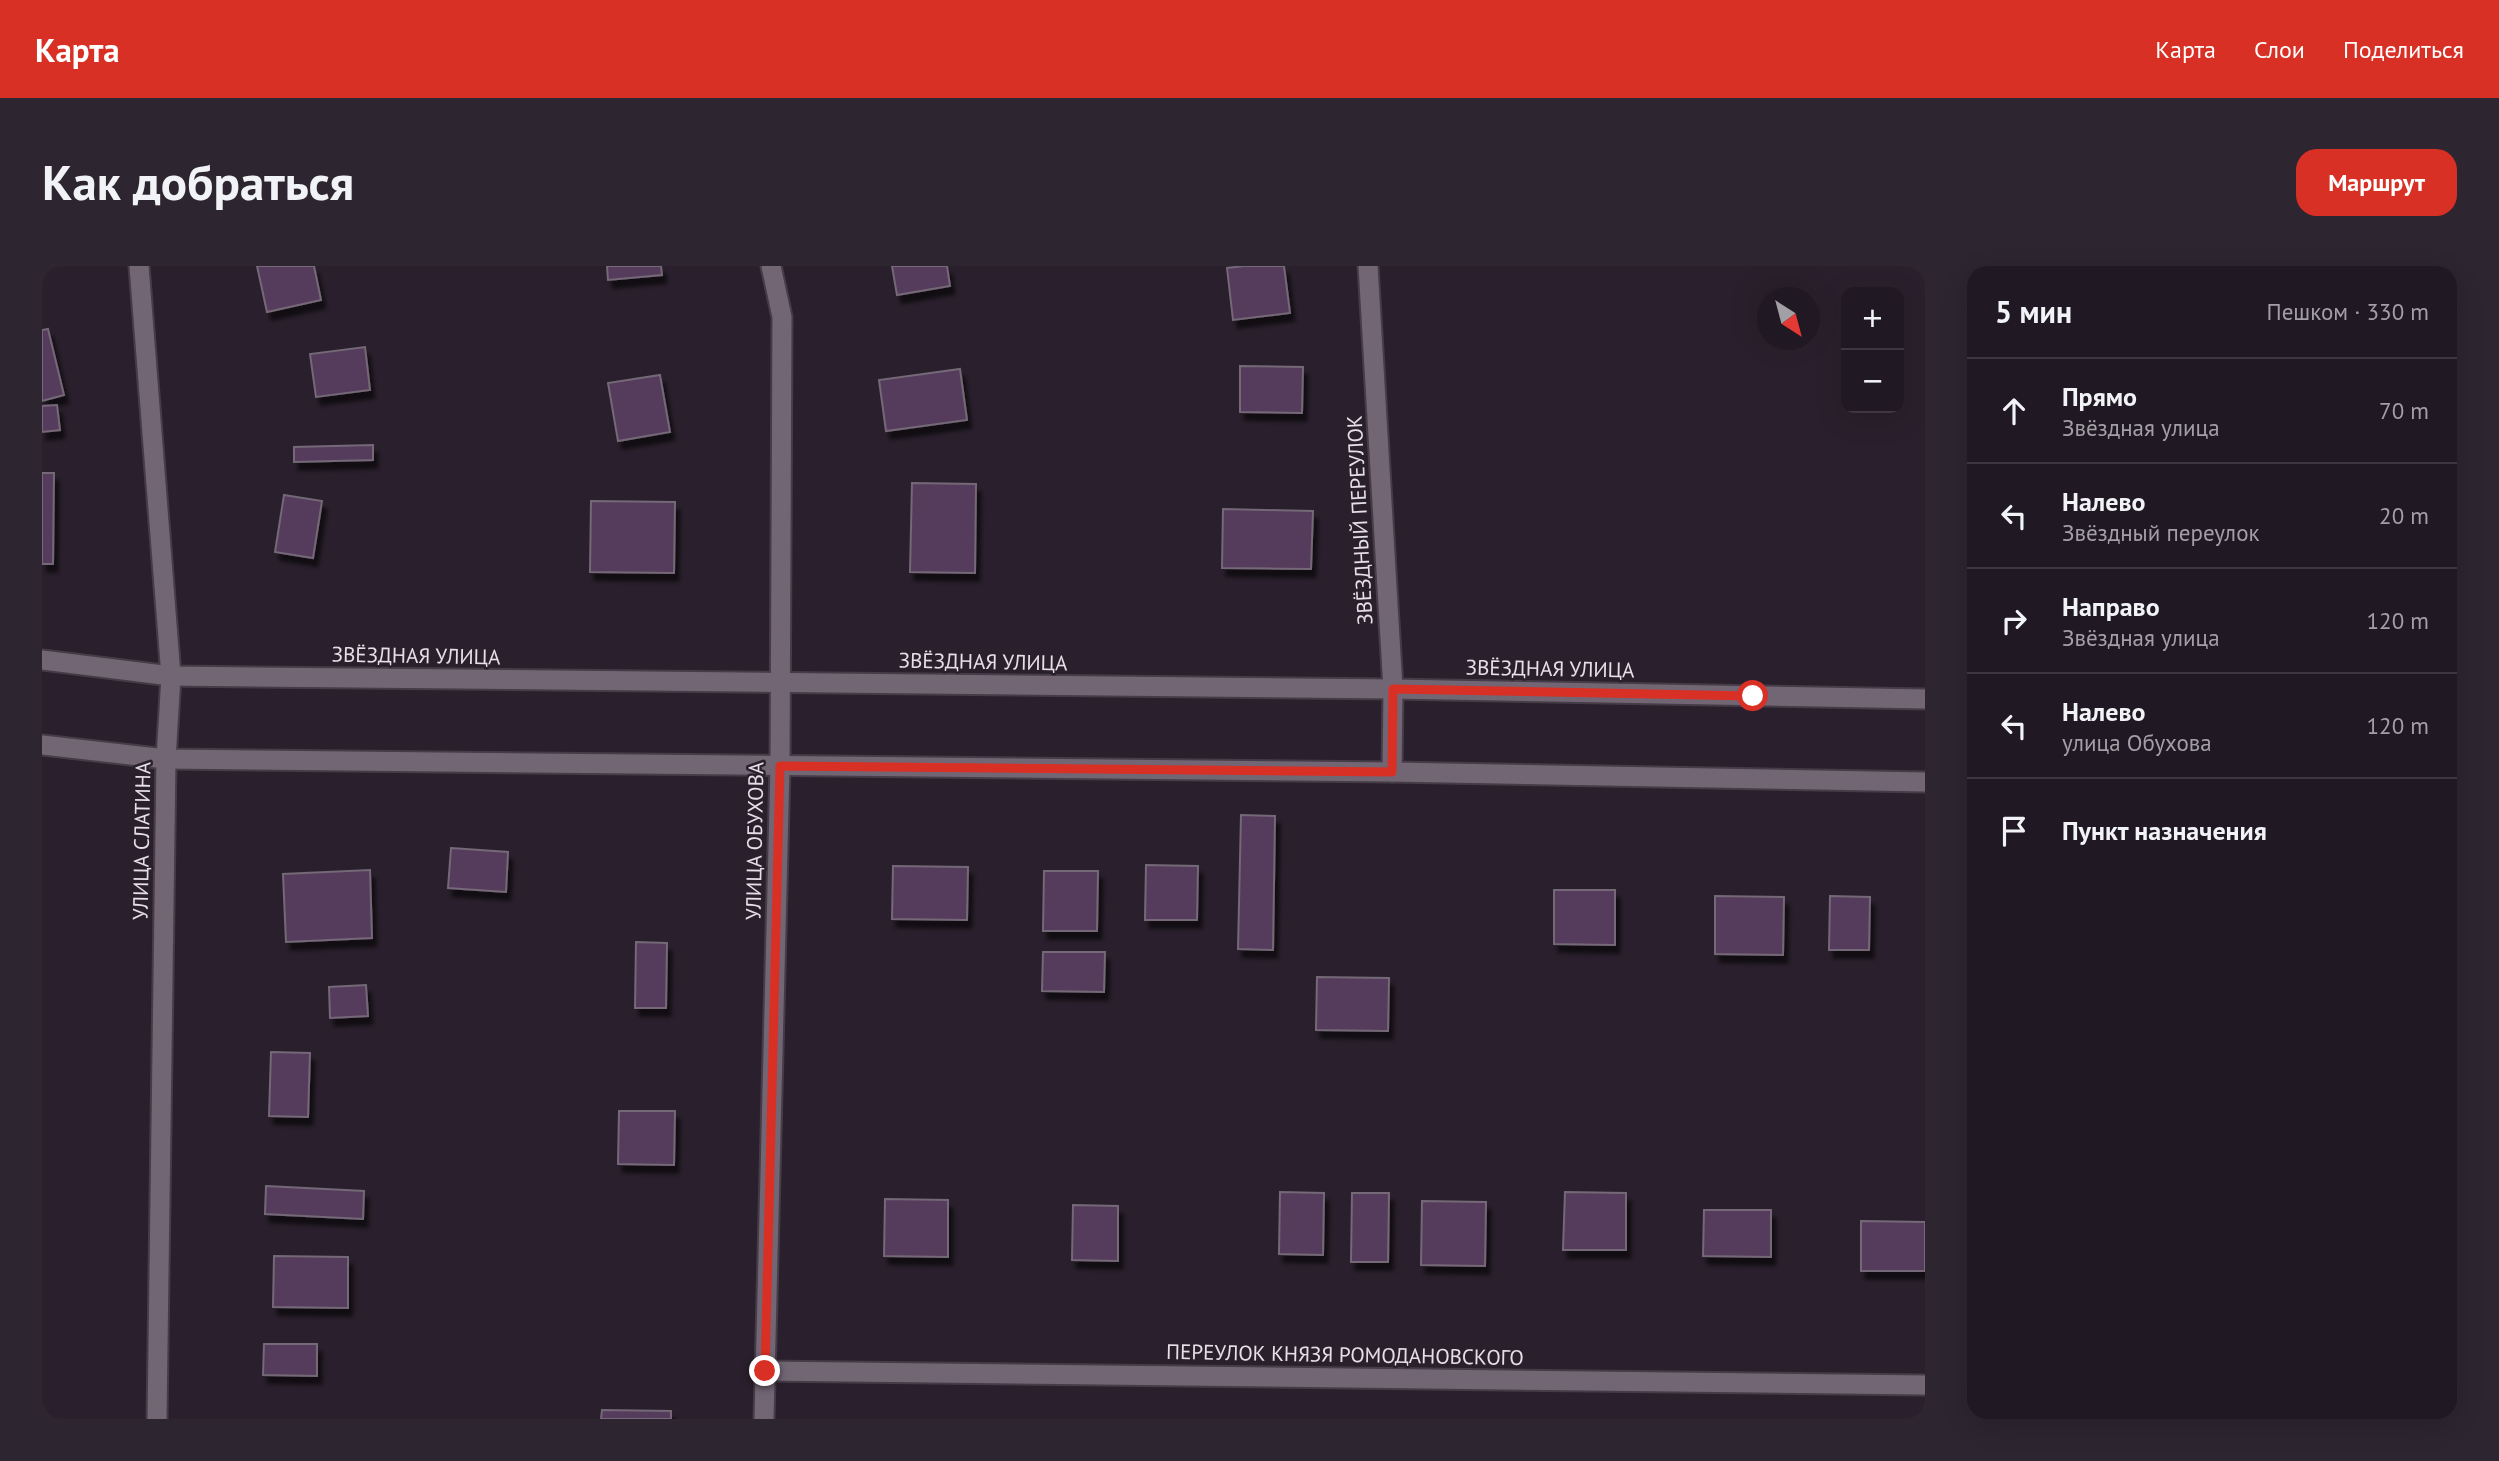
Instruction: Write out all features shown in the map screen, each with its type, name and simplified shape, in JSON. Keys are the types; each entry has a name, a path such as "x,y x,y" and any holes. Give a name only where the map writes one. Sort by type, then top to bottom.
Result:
{"street":[{"name":"УЛИЦА СЛАТИНА","path":"139,266 171,676 166,759 157,1419"},
{"name":"УЛИЦА ОБУХОВА","path":"764,1419 781,683 782,317 771,266"},
{"name":"ЗВЁЗДНЫЙ ПЕРЕУЛОК","path":"1368,266 1393,689 1392,772"},
{"name":"ЗВЁЗДНАЯ УЛИЦА","path":"42,660 171,676 1393,689 1925,699"},
{"path":"42,746 166,759 1392,772 1925,782"},
{"name":"ПЕРЕУЛОК КНЯЗЯ РОМОДАНОВСКОГО","path":"765,1371 1925,1385"}],"building":[{"path":"257,266 314,266 321,300 267,312"},
{"path":"607,266 661,266 662,275 608,280"},
{"path":"892,266 947,266 950,286 897,295"},
{"path":"1284,266 1290,313 1233,320 1227,268"},
{"path":"48,329 64,395 42,401 42,330"},
{"path":"365,347 370,390 316,397 310,354"},
{"path":"1240,366 1303,367 1302,413 1240,412"},
{"path":"960,369 967,420 886,431 879,380"},
{"path":"660,375 670,432 618,441 608,383"},
{"path":"57,405 60,430 42,432 42,406"},
{"path":"373,445 373,460 294,462 294,447"},
{"path":"42,473 54,473 53,564 42,564"},
{"path":"912,483 976,484 975,573 910,572"},
{"path":"284,495 322,501 313,558 275,552"},
{"path":"591,501 675,502 674,573 590,572"},
{"path":"1223,509 1313,511 1311,569 1222,568"},
{"path":"1241,815 1275,816 1273,950 1238,949"},
{"path":"451,848 508,852 506,892 448,888"},
{"path":"1146,865 1198,866 1197,920 1145,920"},
{"path":"893,866 968,867 967,920 892,919"},
{"path":"370,870 372,938 286,942 283,874"},
{"path":"1044,871 1098,871 1097,931 1043,931"},
{"path":"1554,890 1615,890 1615,945 1554,944"},
{"path":"1715,896 1784,897 1783,955 1715,954"},
{"path":"1830,896 1870,897 1869,950 1829,950"},
{"path":"636,942 667,943 666,1008 635,1008"},
{"path":"1043,952 1105,952 1104,992 1042,991"},
{"path":"1317,977 1389,978 1388,1031 1316,1030"},
{"path":"366,985 368,1016 330,1018 329,987"},
{"path":"271,1052 310,1053 308,1117 269,1116"},
{"path":"619,1111 675,1111 674,1165 618,1164"},
{"path":"266,1186 364,1191 363,1219 265,1214"},
{"path":"1280,1192 1324,1193 1323,1255 1279,1254"},
{"path":"1565,1192 1626,1193 1626,1250 1563,1250"},
{"path":"1352,1193 1389,1193 1388,1262 1351,1262"},
{"path":"885,1199 948,1200 948,1257 884,1256"},
{"path":"1422,1201 1486,1202 1485,1266 1421,1265"},
{"path":"1073,1205 1118,1206 1118,1261 1072,1260"},
{"path":"1704,1210 1771,1210 1771,1257 1703,1256"},
{"path":"1861,1221 1925,1222 1925,1271 1861,1271"},
{"path":"274,1256 348,1257 348,1308 273,1307"},
{"path":"264,1344 317,1344 317,1376 263,1375"},
{"path":"602,1410 671,1411 671,1419 601,1419"}],"route":[{"path":"765,1371 780,766 1392,772 1393,689 1753,696"}]}
